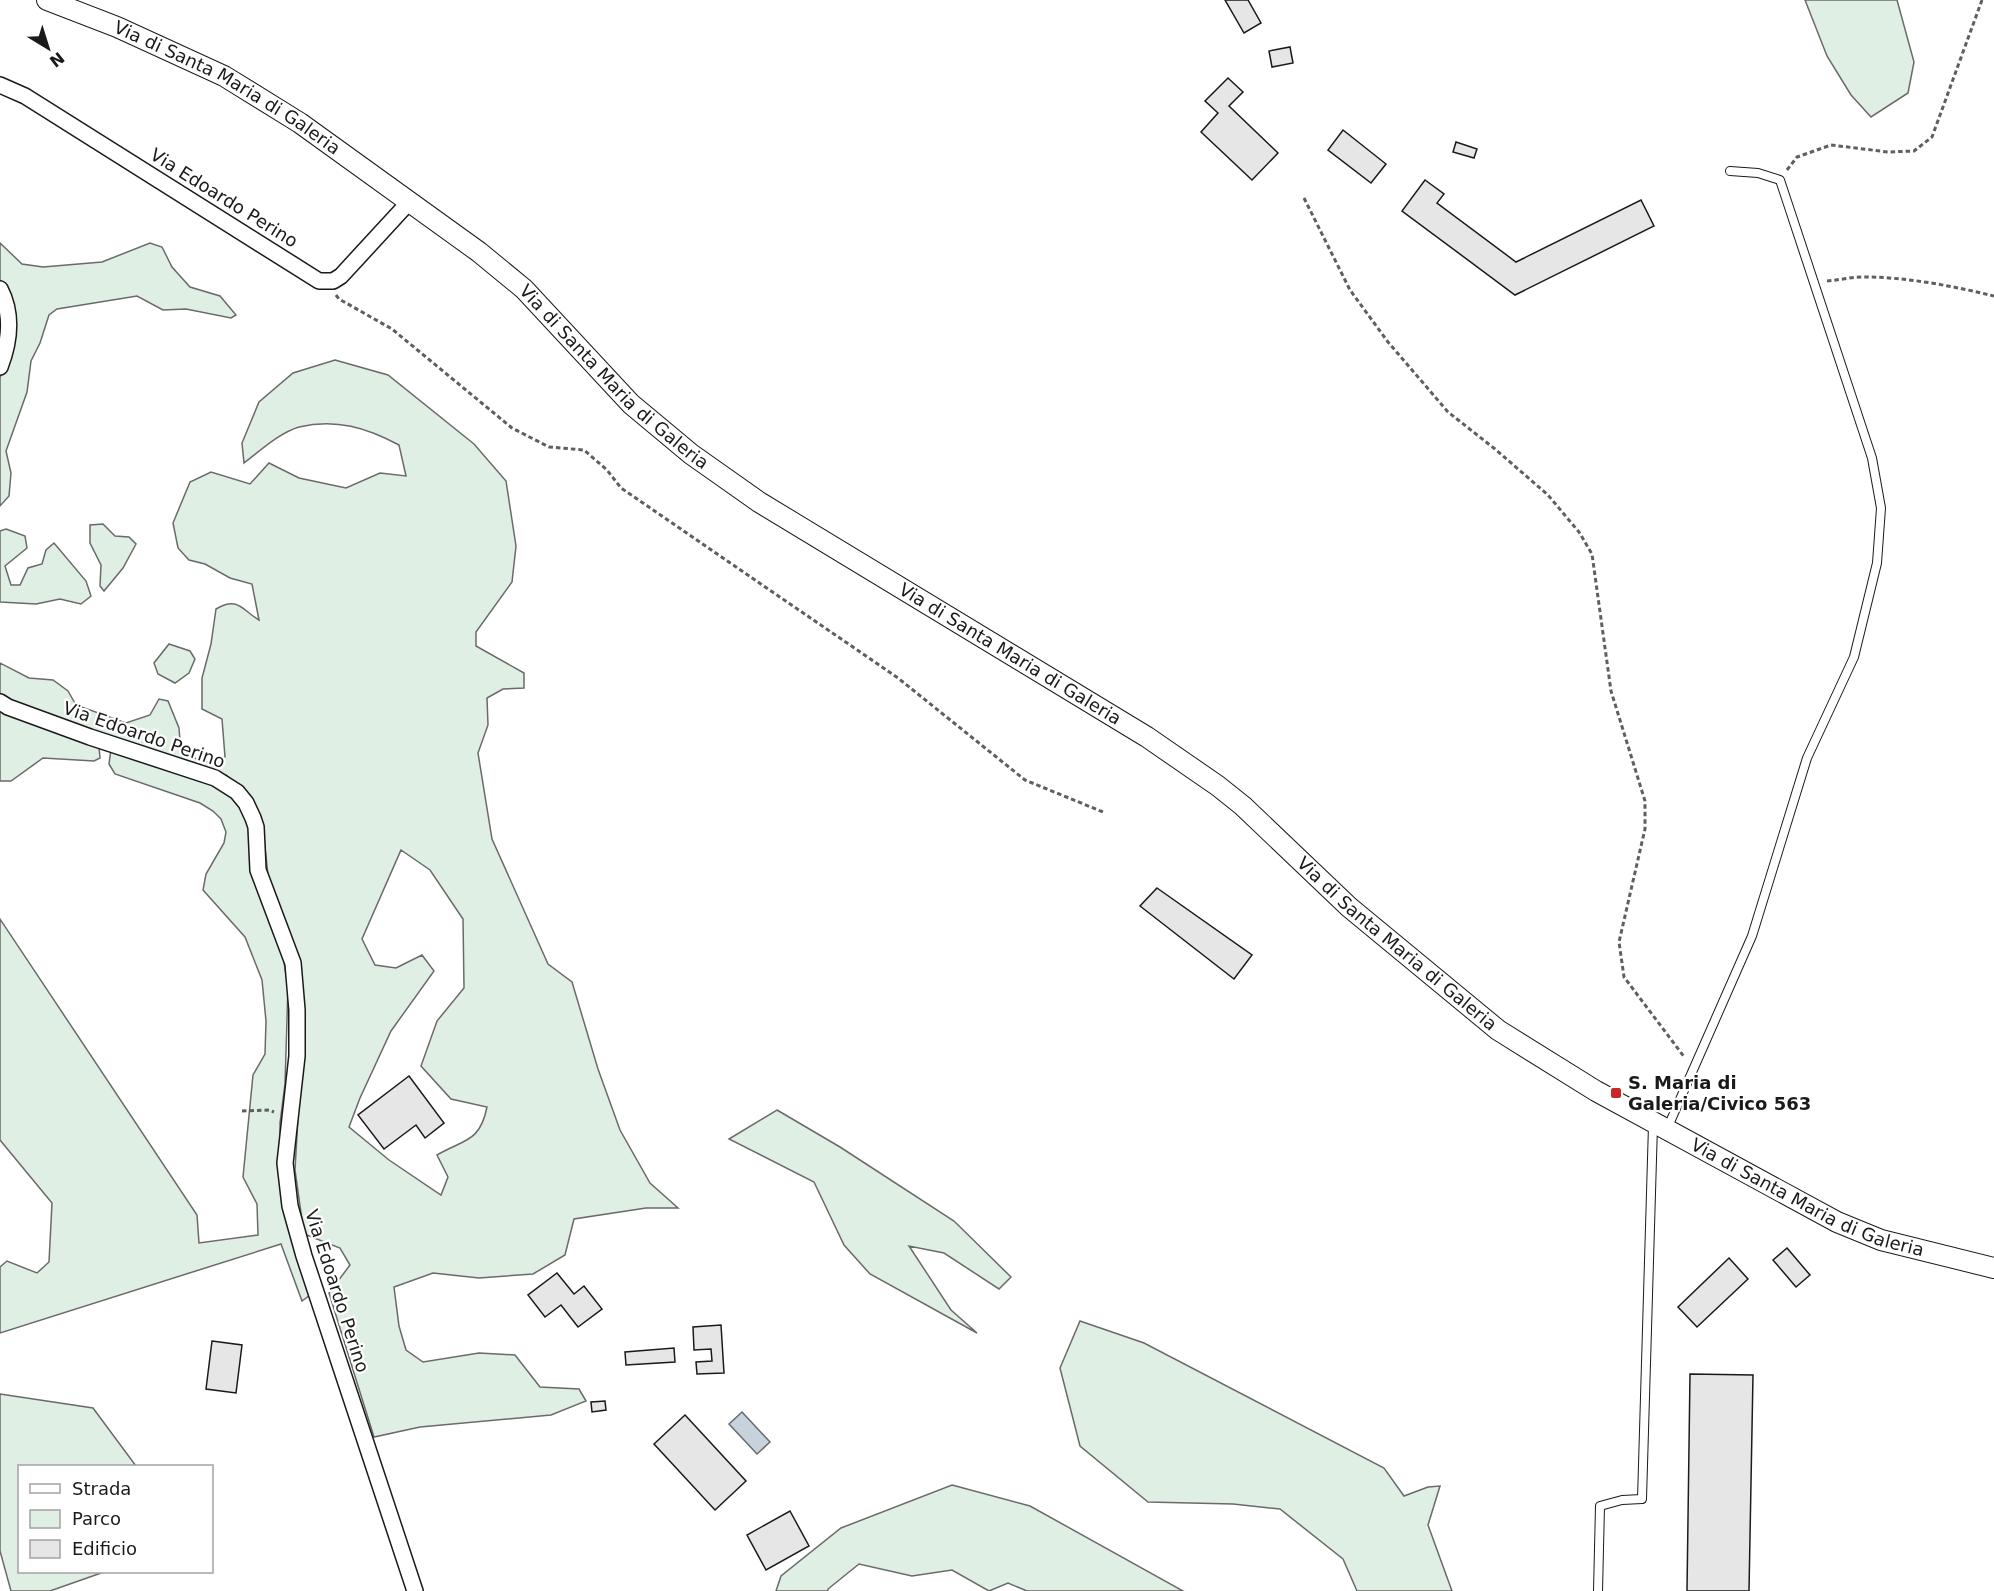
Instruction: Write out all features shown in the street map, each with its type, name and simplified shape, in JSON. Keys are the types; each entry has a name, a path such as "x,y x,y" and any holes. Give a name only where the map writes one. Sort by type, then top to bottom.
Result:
{"street":[{"name":"Via di Santa Maria di Galeria","path":"47,0 117,27 224,76 300,123 410,201 524,289 631,404 691,454 759,502 1147,737 1218,786 1243,806 1349,907 1498,1030 1596,1091 1837,1222 1881,1240 1994,1268"},
{"name":"Via Edoardo Perino","path":"0,85 25,96 66,121 313,278 327,282"},
{"path":"327,282 340,276 410,201"},
{"path":"0,289 9,310 9,324 8,339 0,367"},
{"name":"Via Edoardo Perino","path":"0,702 90,737 215,778 233,788 246,803 256,827 258,870 293,963 297,1010 297,1056 285,1163 290,1206 307,1268 414,1591"}],"lane":[{"path":"1598,1591 1600,1506 1622,1500 1642,1499 1660,1126 1694,1068 1752,936 1807,758 1854,657 1877,563 1881,508 1872,458 1780,180 1758,173 1730,171"}],"path":[{"path":"1780,180 1797,157 1831,146 1888,152 1914,151 1932,137 1982,0"},
{"path":"1304,198 1350,290 1388,342 1448,412 1548,495 1579,532 1592,554 1611,691 1645,801 1645,829 1619,942 1624,977 1694,1068"},
{"path":"1814,282 1863,277 1889,278 1963,288 1994,296"},
{"path":"327,282 339,299 392,329 512,428 549,447 584,450 607,470 621,488 898,678 1025,780 1103,812"},
{"path":"242,1111 268,1110 290,1118"}],"green space":[{"path":"1805,0 1897,0 1914,62 1908,93 1871,117 1851,95 1827,56"},
{"path":"0,243 22,264 43,267 102,262 150,243 162,247 172,267 190,287 220,296 236,315 231,318 186,309 163,310 137,296 57,309 49,315 40,343 31,361 27,392 6,451 11,473 9,496 0,506 0,378 11,342 5,287 0,280"},
{"path":"335,360 388,375 474,444 506,481 516,546 512,582 476,632 476,646 524,673 524,688 503,689 487,698 488,725 478,753 492,839 548,964 572,982 598,1069 620,1130 650,1183 678,1208 646,1208 574,1219 565,1255 533,1274 479,1278 433,1273 394,1287 399,1326 406,1350 423,1362 479,1353 515,1355 540,1387 579,1389 586,1401 551,1415 420,1427 374,1437 329,1293 350,1265 340,1248 304,1234 295,1170 302,1046 268,875 263,828 251,797 226,775 219,777 11,704 0,695 0,663 29,678 53,680 68,691 76,705 126,723 150,715 159,699 168,701 179,728 181,754 207,762 225,757 222,719 202,709 202,678 211,644 216,609 223,605 235,604 259,620 252,584 230,578 205,564 189,560 178,548 173,523 190,482 211,472 250,484 269,463 299,478 346,488 380,473 406,476 399,445 363,429 338,424 313,424 284,433 244,463 242,443 259,402 293,373","holes":["401,850 430,870 463,919 464,988 437,1021 421,1066 451,1099 487,1107 480,1127 470,1138 437,1155 448,1177 441,1195 389,1160 349,1127 391,1031 434,971 422,955 396,968 375,965 362,939"]},
{"path":"103,524 115,536 129,537 136,544 123,568 104,591 100,586 101,565 90,543 90,525"},
{"path":"6,529 25,536 27,548 5,566 11,585 20,585 28,568 42,564 46,550 54,543 86,581 91,596 81,604 60,599 36,604 0,602 0,531"},
{"path":"169,644 190,651 195,659 189,673 175,683 158,674 154,663"},
{"path":"0,709 99,747 100,758 94,761 43,758 11,781 0,781"},
{"path":"111,749 224,788 245,810 282,950 288,987 285,1084 280,1123 280,1181 310,1295 302,1301 281,1244 0,1333 0,1267 7,1261 37,1273 49,1262 52,1203 0,1140 0,919 197,1215 199,1243 258,1235 257,1204 243,1177 253,1075 265,1054 266,1021 262,980 245,937 203,890 206,874 224,843 226,832 221,819 200,803 115,774 109,764"},
{"path":"777,1110 840,1147 954,1221 1011,1277 999,1289 944,1253 909,1246 951,1310 977,1333 870,1274 844,1245 814,1182 729,1139"},
{"path":"1080,1321 1144,1343 1384,1468 1404,1496 1428,1487 1440,1486 1428,1525 1452,1591 1357,1591 1343,1559 1280,1509 1233,1504 1148,1502 1080,1446 1060,1368"},
{"path":"0,1394 93,1408 135,1465 18,1465 18,1573 101,1573 50,1591 11,1591 0,1551"},
{"path":"952,1485 1030,1506 1183,1591 1027,1591 1008,1583 989,1591 952,1570 912,1576 859,1564 828,1591 776,1591 781,1576 841,1528"}],"shaded area":[{"path":"742,1412 770,1442 757,1454 729,1424"}],"building":[{"path":"1225,0 1248,0 1261,23 1244,33"},
{"path":"1290,47 1293,63 1272,67 1269,51"},
{"path":"1228,78 1243,92 1229,106 1278,153 1252,180 1201,132 1218,113 1205,101"},
{"path":"1343,130 1386,164 1371,183 1328,150"},
{"path":"1456,142 1477,149 1474,158 1453,152"},
{"path":"1425,180 1444,194 1437,203 1516,262 1641,200 1654,226 1515,295 1402,211"},
{"path":"1157,888 1252,955 1234,979 1140,906"},
{"path":"409,1076 444,1123 425,1138 416,1125 384,1149 358,1115"},
{"path":"1787,1248 1810,1275 1796,1287 1773,1260"},
{"path":"1729,1258 1748,1279 1697,1327 1678,1307"},
{"path":"557,1273 574,1294 584,1286 602,1309 578,1327 561,1305 545,1317 528,1295"},
{"path":"721,1325 724,1373 697,1374 696,1362 712,1361 711,1349 694,1350 693,1327"},
{"path":"212,1341 242,1345 236,1393 206,1389"},
{"path":"674,1348 675,1362 626,1365 625,1352"},
{"path":"1690,1374 1753,1375 1749,1591 1687,1591"},
{"path":"605,1401 606,1410 592,1412 591,1402"},
{"path":"685,1415 746,1481 715,1510 654,1444"},
{"path":"790,1511 809,1546 766,1570 747,1535"}],"place":[{"name":"S. Maria di Galeria/Civico 563","path":"1616,1093"}]}
